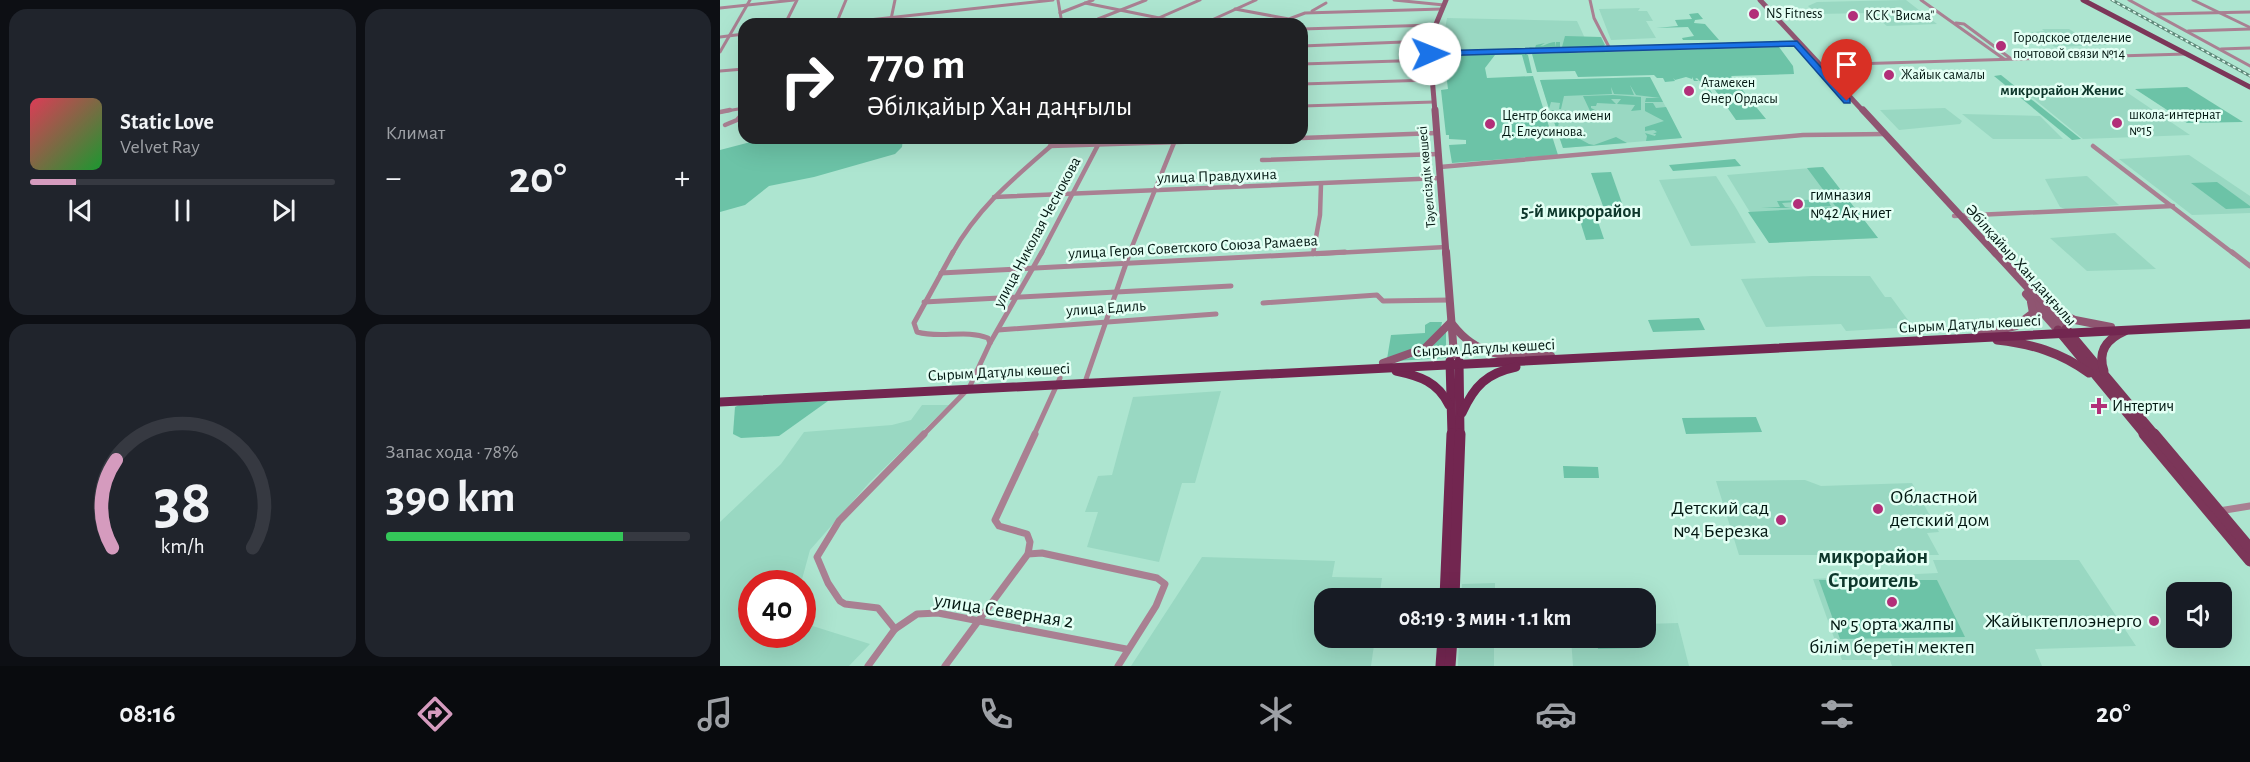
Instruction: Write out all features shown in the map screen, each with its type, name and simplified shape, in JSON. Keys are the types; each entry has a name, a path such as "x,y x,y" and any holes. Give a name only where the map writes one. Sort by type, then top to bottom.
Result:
{"highway":[{"name":"Сырым Датұлы көшесі","path":"2064,332 2111,327 2250,322"},
{"name":"Сырым Датұлы көшесі","path":"720,400 1454,361 2125,331 2250,322"},
{"path":"1445,588 1451,450 1457,416 1482,379 1503,369 1553,358"},
{"path":"1454,361 1460,460 1454,588"},
{"path":"1382,366 1419,376 1438,386 1457,416"},
{"path":"1441,666 1442,648"},
{"path":"1450,666 1451,648"}],"main road":[{"name":"Әбілқайыр Хан даңғылы","path":"1758,0 2108,378 2215,512 2250,561"},
{"path":"2083,0 2250,87"},
{"name":"Тәуелсіздік көшесі","path":"1444,5 1429,42 1454,361"},
{"path":"2031,296 2062,315 2111,327"},
{"path":"1982,336 2026,321 2034,309 2031,296"},
{"path":"1382,366 1425,348 1451,322 1465,342 1479,350 1500,355 1553,358"},
{"path":"2108,378 2101,363 2104,346 2111,337 2125,331"},
{"name":"Әбілқайыр Хан даңғылы","path":"2064,332 2113,395 2215,512 2250,548"},
{"path":"1982,336 2023,342 2052,350 2073,360 2113,395"}],"street":[{"path":"739,18 750,0"},
{"path":"720,8 795,0 788,18"},
{"path":"838,18 846,0"},
{"path":"891,17 896,0"},
{"path":"883,18 1053,0"},
{"path":"1058,0 1061,18"},
{"path":"1060,13 1093,0"},
{"path":"1101,18 1146,0"},
{"path":"1085,3 1159,18 1200,0"},
{"path":"1216,18 1256,0"},
{"path":"1394,0 1444,5"},
{"path":"1590,0 1594,18 1610,49"},
{"path":"1921,0 2004,59"},
{"path":"2129,0 2250,66"},
{"path":"2193,0 2250,28"},
{"path":"1310,12 1326,3"},
{"path":"1291,18 1310,12 1444,5"},
{"path":"1235,9 1284,18"},
{"path":"2156,14 2250,12"},
{"path":"720,52 738,20"},
{"path":"1954,22 1964,24 2011,59"},
{"path":"1308,29 1434,25"},
{"path":"2186,31 2250,28"},
{"path":"720,37 738,35"},
{"path":"1308,46 1429,42"},
{"path":"1308,64 1610,49 1798,44"},
{"path":"2219,49 2250,48"},
{"path":"1817,65 2187,54"},
{"path":"720,71 738,70"},
{"path":"1308,84 1431,80"},
{"path":"1308,106 1434,102"},
{"path":"720,112 738,110"},
{"path":"725,125 738,119"},
{"path":"1308,138 1437,134"},
{"path":"1440,167 1806,134 1882,134"},
{"path":"990,344 988,338 978,334 933,336 920,334 915,330 914,323 966,229 994,197 1052,144"},
{"path":"1050,146 1113,144"},
{"path":"1086,380 1125,264 1173,144"},
{"name":"улица Николая Чеснокова","path":"839,521 971,386 990,344 1098,145"},
{"path":"2093,146 2250,266"},
{"path":"1262,160 1439,154"},
{"name":"улица Правдухина","path":"994,197 1321,184 1382,178 1441,178"},
{"path":"1313,254 1320,216 1321,184"},
{"path":"1958,216 2173,206"},
{"name":"улица Героя Советского Союза Рамаева","path":"941,273 1446,247"},
{"path":"924,302 1231,286"},
{"path":"1263,303 1377,295 1383,301 1450,300"},
{"name":"улица Едиль","path":"998,330 1216,314"},
{"path":"945,666 981,621 1028,554 1030,542 1027,534 999,526 995,520 1059,381"},
{"path":"2215,512 2250,506"},
{"path":"839,521 817,557 820,569 843,604 878,608 895,629 868,666"},
{"path":"1028,554 1064,556 1157,578 1165,584 1156,606 1138,636 1126,650 1118,666"},
{"name":"улица Северная 2","path":"895,629 917,614 938,613 1126,650"}],"shaded area":[{"path":"1906,0 1937,24 1887,26 1871,13 1817,14 1808,6 1817,2"},
{"path":"1640,8 1638,11 1647,11 1653,21 1646,21 1656,38 1611,40 1599,9"},
{"path":"1698,13 1703,19 1695,20 1694,23 1705,24 1719,40 1683,40 1682,38 1694,36 1688,27 1656,28 1678,26 1675,20 1692,19 1689,14"},
{"path":"1447,18 1577,21 1589,47 1445,51 1443,39"},
{"path":"2042,29 2069,29 2080,36 2091,36 2107,45 2055,47 2031,32 2044,31"},
{"path":"1565,36 1601,37 1605,45 1600,48 1586,49 1585,47 1535,48 1536,45 1545,43 1540,46 1542,46 1555,42 1555,47 1556,42 1560,42 1560,47 1562,47"},
{"path":"1779,47 1793,66 1794,74 1731,76 1766,119 1736,120 1706,77 1702,77 1715,98 1697,78 1695,79 1699,81 1694,81 1692,77 1692,79 1686,77 1675,80 1673,78 1675,81 1665,82 1663,78 1657,78 1654,75 1578,77 1575,71 1537,72 1532,54"},
{"path":"1524,53 1528,55 1532,73 1527,73 1522,55 1495,55 1485,68 1487,78 1533,76 1558,155 1452,163 1449,145 1466,144 1466,140 1449,139 1449,135 1446,135 1441,90 1448,89 1446,73 1435,74 1434,56"},
{"path":"2001,75 2081,139 2072,140 1994,76"},
{"path":"1650,77 1682,138 1563,148 1540,80"},
{"path":"1650,77 1663,102 1645,102 1646,98 1660,98 1636,95 1630,85 1634,95 1614,94 1611,87 1612,94 1564,96 1561,109 1559,109 1560,103 1551,102 1549,109 1540,80"},
{"name":"школа-интернат №15","path":"2119,87 2190,135 2083,139 2023,90"},
{"path":"2187,87 2243,122 2187,123 2135,89"},
{"path":"1583,96 1641,97 1641,110 1631,111 1635,105 1617,104 1621,99 1611,99 1616,104 1597,103 1596,106 1591,106 1595,110 1590,111"},
{"path":"1645,103 1653,103 1656,108 1666,107 1682,138 1646,141 1645,133 1655,136 1656,134 1653,134 1657,132 1645,131 1645,127 1664,121 1645,111"},
{"path":"1945,108 1962,121 1960,124 1899,130 1880,110"},
{"path":"1550,110 1561,111 1558,127 1589,144 1594,145 1616,137 1627,143 1563,148"},
{"path":"1962,114 2040,116 2063,139 1993,139"},
{"path":"743,144 902,144 895,154 814,177 769,186 745,205 720,212 720,150"},
{"path":"2189,155 2250,196 2250,213 2192,215 2119,159"},
{"path":"1735,159 1741,166 1673,171 1669,165"},
{"name":"гимназия №42 Ақ ниет","path":"1823,167 1878,238 1769,243 1727,175"},
{"path":"1823,167 1878,238 1769,243 1748,212 1836,207 1807,168"},
{"path":"1611,172 1623,206 1603,206 1591,173"},
{"path":"1716,176 1756,243 1691,246 1659,180"},
{"path":"2087,176 2119,205 2065,209 2060,207 2045,179"},
{"path":"2217,182 2250,208 2226,209 2191,183"},
{"path":"1827,199 1831,206 1793,208 1799,207 1795,202 1782,203 1785,207 1791,208 1761,208 1780,207 1777,201"},
{"path":"1594,210 1604,239 1586,240 1577,211"},
{"path":"2115,233 2156,269 2087,271 2050,238"},
{"path":"1870,276 1885,297 1891,297 1913,327 1846,331 1841,324 1766,327 1741,279"},
{"path":"1699,318 1705,330 1653,332 1648,320"},
{"path":"1430,322 1442,322 1440,330 1429,343 1387,359 1391,335 1425,333 1425,325"},
{"path":"1446,330 1446,358 1395,361 1410,358"},
{"path":"1221,391 1195,483 1182,483 1159,562 1087,547 1098,512 1085,512 1098,476 1112,475 1133,397"},
{"path":"828,401 779,436 741,438 733,434 735,407 739,405"},
{"path":"922,405 949,405 869,483 810,550 805,570 738,570 738,648 816,648 816,627 870,644 849,666 720,666 720,522 781,464 804,432 892,425 911,420"},
{"path":"1756,417 1762,432 1686,434 1682,418"},
{"path":"1563,466 1598,467 1599,478 1564,478"},
{"path":"1805,480 1821,486 1912,483 1939,532 1927,533 1939,555 1739,555 1716,481"},
{"path":"1202,557 1335,561 1332,577 1382,578 1380,588 1314,588 1314,648 1374,648 1371,666 1131,666"},
{"path":"1933,560 2079,560 2136,646 2035,649 2042,666 1892,666 1890,660 1842,660 1813,579 1938,573"},
{"path":"1819,580 1937,580 1965,637 1840,639"},
{"path":"1495,583 1495,588 1462,588 1462,584"},
{"path":"1678,623 1689,666 1573,666 1572,648 1656,648 1656,624"},
{"path":"1459,648 1494,648 1494,666 1458,666"}],"railway":[{"path":"2112,0 2250,76"}],"place":[{"name":"NS Fitness","path":"1754,14"},
{"name":"КСК \"Висма\"","path":"1853,16"},
{"name":"Городское отделение почтовой связи №14","path":"2001,46"},
{"name":"Жайык самалы","path":"1889,75"},
{"name":"Атамекен Өнер Ордасы","path":"1689,91"},
{"name":"школа-интернат №15","path":"2117,123"},
{"name":"Центр бокса имени Д. Елеусинова.","path":"1490,124"},
{"name":"гимназия №42 Ақ ниет","path":"1798,204"},
{"name":"Интертич","path":"2099,406"},
{"name":"Областной детский дом","path":"1878,509"},
{"name":"Детский сад №4 Березка","path":"1781,520"},
{"name":"№ 5 орта жалпы білім беретін мектеп","path":"1892,602"},
{"name":"Жайыктеплоэнерго","path":"2154,621"}],"district":[{"name":"микрорайон Женис","path":"2062,90"},
{"name":"5-й микрорайон","path":"1581,212"},
{"name":"микрорайон Строитель","path":"1873,568"}],"route":[{"path":"1430,54 1797,44 1847,101"}]}
